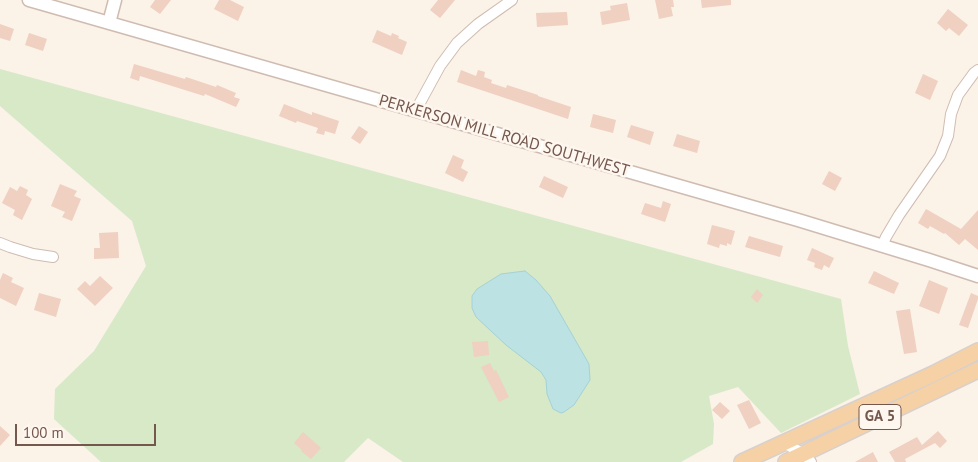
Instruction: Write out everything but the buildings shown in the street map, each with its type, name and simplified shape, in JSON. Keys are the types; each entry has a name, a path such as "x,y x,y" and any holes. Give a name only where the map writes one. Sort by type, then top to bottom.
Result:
{"main road":[{"name":"GA 5","path":"742,462 933,374 978,351"},
{"name":"GA 5","path":"786,462 808,458 978,370"}],"street":[{"name":"PERKERSON MILL ROAD SOUTHWEST","path":"29,0 798,220 978,276"},
{"path":"109,22 115,0"},
{"path":"416,110 440,66 457,43 478,24 512,0"},
{"path":"882,246 899,215 940,156 948,136 951,114 958,95 978,70"},
{"path":"0,243 33,254 53,257"},
{"path":"784,443 808,458"}],"green space":[{"path":"0,69 841,299 848,346 860,394 781,433 738,387 709,396 714,424 713,444 681,462 403,462 368,438 344,462 101,462 54,419 55,389 94,351 146,266 132,221 0,106"}],"water":[{"path":"525,271 550,296 589,364 590,380 574,405 561,413 553,409 547,394 546,380 541,372 506,345 476,317 472,308 472,296 477,289 501,274"}]}
